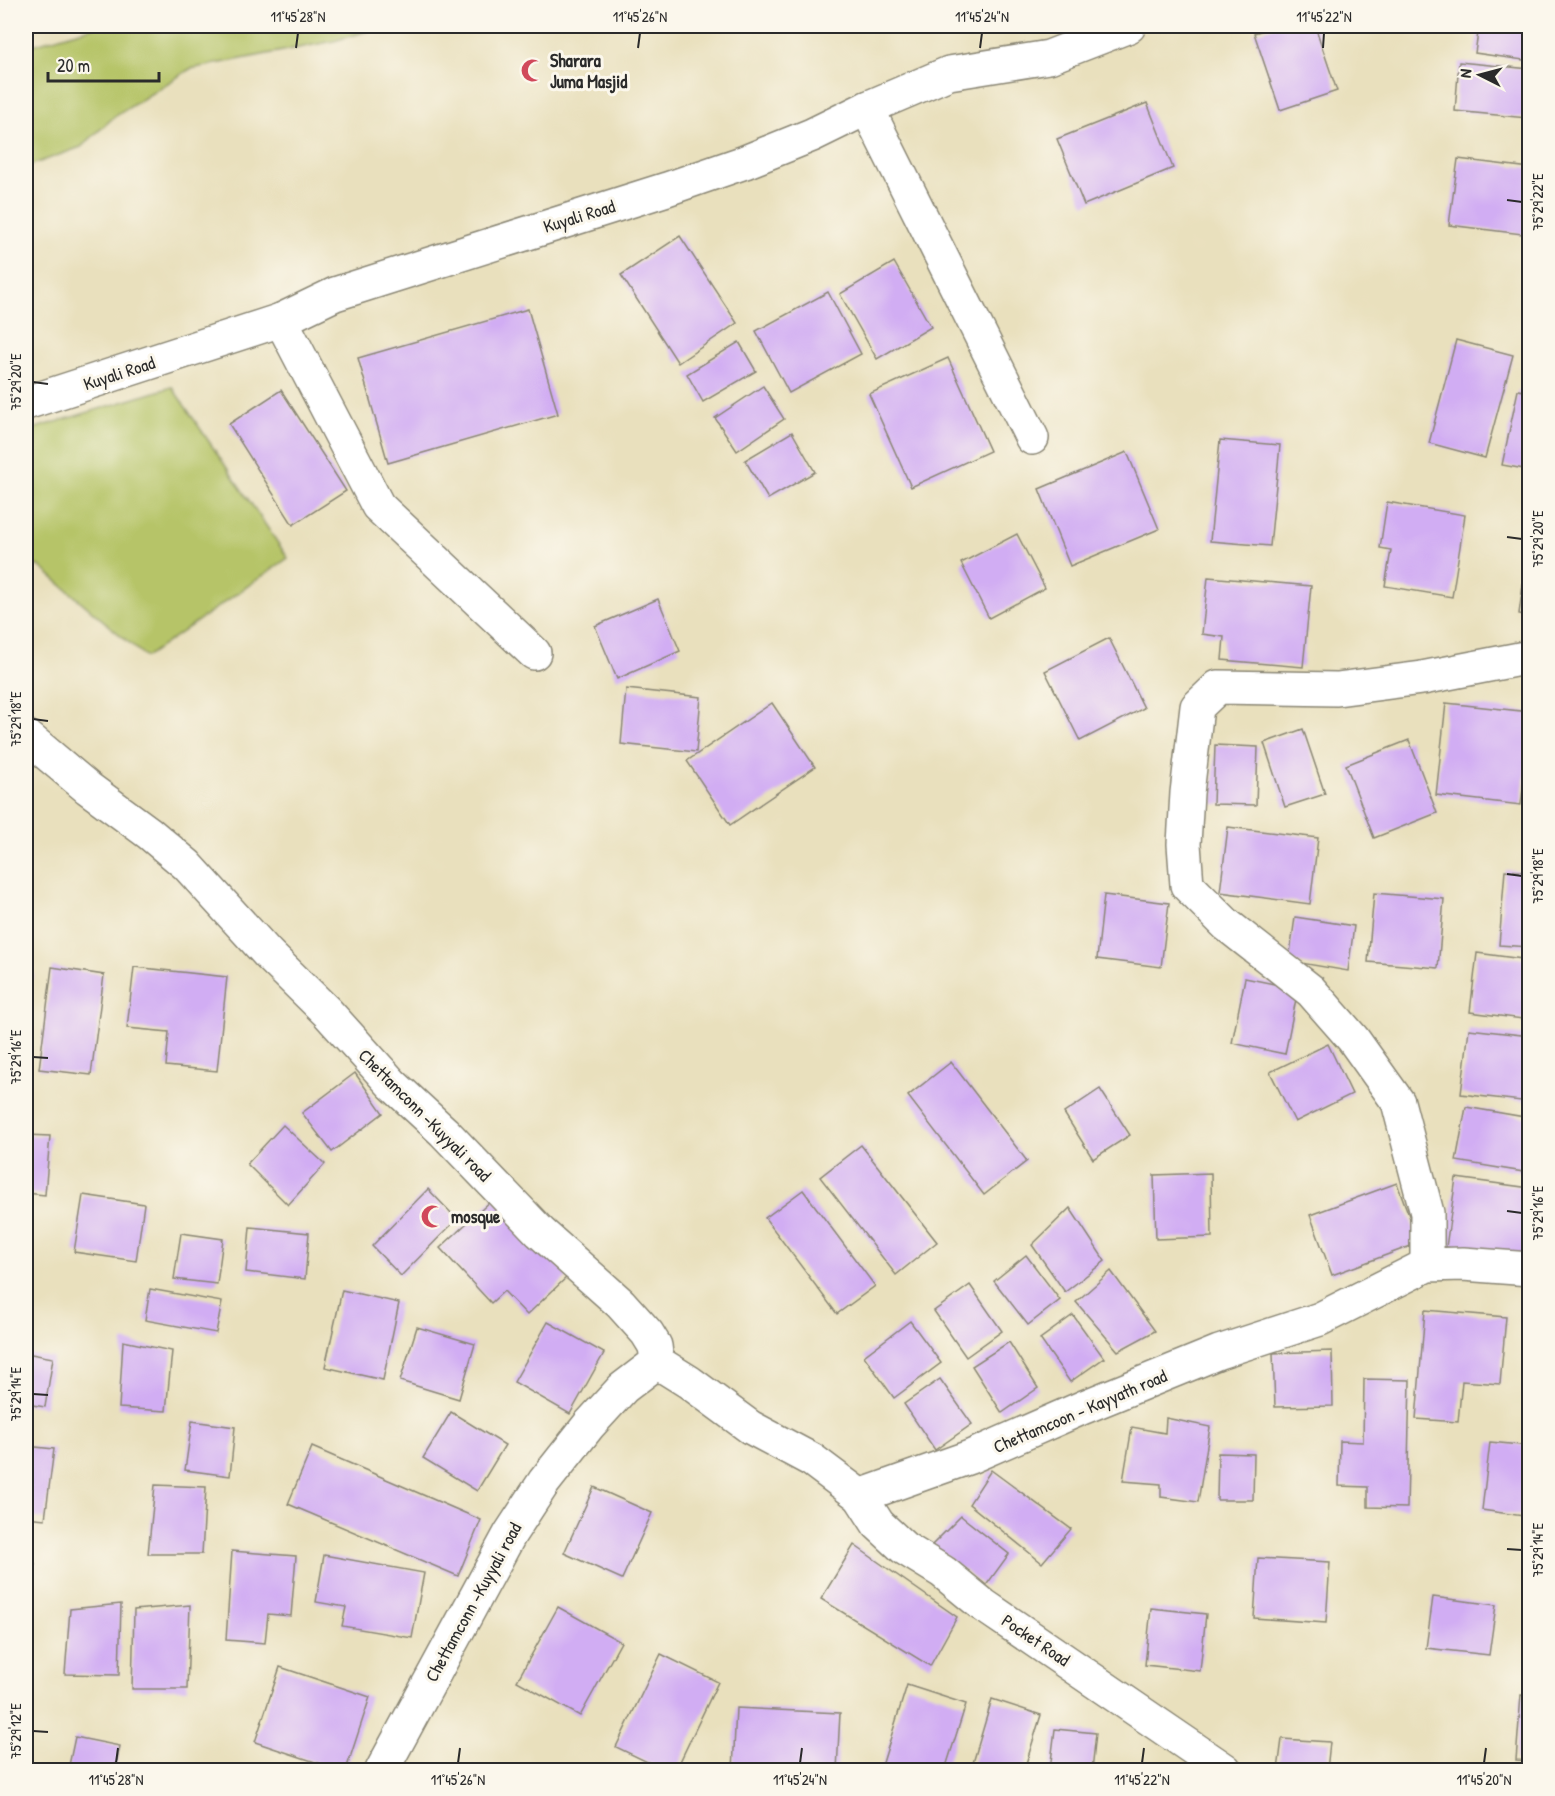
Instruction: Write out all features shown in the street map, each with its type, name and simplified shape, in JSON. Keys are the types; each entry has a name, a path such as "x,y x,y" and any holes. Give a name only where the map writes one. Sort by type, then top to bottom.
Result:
{"street":[{"name":"Kuyali Road","path":"26,403 281,320 346,290 429,262 585,215 745,162 812,135 867,108 949,73 1049,57 1129,26"},
{"path":"867,108 1032,438"},
{"path":"281,320 378,506 534,653"},
{"path":"1428,1265 1427,1213 1398,1102 1353,1039 1311,990 1227,925 1187,885 1184,844 1187,793 1197,707 1218,687 1337,689 1422,678 1530,657"},
{"name":"Chettamconn -Kuyyali road","path":"26,736 88,788 149,833 187,865 392,1084 444,1132 540,1232 620,1303 655,1346 657,1362 623,1389 589,1425 544,1482 510,1534 381,1770"},
{"name":"Chettamcoon - Kayyath road","path":"860,1496 970,1457 1219,1352 1320,1319 1428,1265 1463,1264 1530,1269"},
{"path":"657,1362 689,1382 750,1427 812,1460 860,1496"},
{"name":"Pocket Road","path":"860,1496 878,1524 904,1548 943,1572 983,1605 1225,1770"}],"green space":[{"path":"97,26 384,26 334,41 190,69 114,117 81,147 26,167 26,47"},
{"path":"172,387 288,558 146,657 38,565 26,571 26,431"}],"building":[{"path":"1277,26 1315,26 1337,91 1280,110 1254,33"},
{"path":"1479,26 1530,28 1530,61 1475,53"},
{"path":"1459,62 1530,69 1527,118 1455,111"},
{"path":"1147,103 1173,168 1084,205 1057,139"},
{"path":"1458,159 1530,168 1530,235 1449,225"},
{"path":"680,236 737,323 678,363 621,275"},
{"path":"894,262 931,327 877,359 840,294"},
{"path":"828,292 861,354 789,393 756,331"},
{"path":"528,309 558,414 388,463 358,358"},
{"path":"1456,340 1513,355 1485,458 1429,443"},
{"path":"739,342 756,371 703,402 687,374"},
{"path":"948,358 990,451 911,487 869,394"},
{"path":"763,386 784,419 737,451 715,418"},
{"path":"281,390 346,491 293,525 229,424"},
{"path":"1518,390 1530,392 1530,470 1502,465"},
{"path":"792,432 815,472 768,499 745,460"},
{"path":"1220,440 1280,445 1270,546 1210,541"},
{"path":"1127,452 1159,529 1070,566 1039,489"},
{"path":"1387,502 1465,515 1452,597 1385,586 1391,550 1380,548"},
{"path":"1017,534 1045,588 989,618 961,563"},
{"path":"1528,548 1530,548 1530,616 1519,614"},
{"path":"1208,577 1311,586 1303,667 1222,660 1224,637 1202,634"},
{"path":"658,599 680,651 617,679 595,626"},
{"path":"1109,638 1144,708 1080,741 1045,671"},
{"path":"626,689 701,697 696,752 621,744"},
{"path":"772,703 815,767 730,825 687,761"},
{"path":"1446,703 1530,712 1530,732 1521,805 1436,795"},
{"path":"1303,729 1325,794 1285,807 1264,743"},
{"path":"1409,740 1437,813 1374,838 1346,765"},
{"path":"1215,745 1258,747 1256,805 1213,804"},
{"path":"1228,827 1318,838 1310,904 1220,892"},
{"path":"1505,870 1530,872 1530,947 1499,945"},
{"path":"1374,893 1444,899 1438,968 1368,962"},
{"path":"1104,895 1169,903 1161,967 1097,959"},
{"path":"1295,917 1354,926 1348,971 1289,961"},
{"path":"1477,953 1530,960 1530,1020 1470,1012"},
{"path":"52,967 104,975 91,1075 39,1069"},
{"path":"134,967 227,977 217,1071 166,1066 169,1032 127,1028"},
{"path":"26,969 34,975 26,988"},
{"path":"1245,978 1298,989 1285,1054 1232,1043"},
{"path":"1469,1029 1530,1036 1530,1102 1461,1094"},
{"path":"1328,1044 1352,1094 1295,1122 1270,1072"},
{"path":"951,1062 1027,1161 984,1195 908,1096"},
{"path":"355,1073 383,1113 332,1152 302,1113"},
{"path":"1100,1089 1130,1135 1093,1159 1064,1113"},
{"path":"1466,1107 1530,1118 1530,1173 1456,1161"},
{"path":"283,1125 325,1164 288,1205 247,1164"},
{"path":"26,1135 50,1136 45,1195 26,1193"},
{"path":"861,1145 937,1242 896,1275 820,1177"},
{"path":"1211,1173 1212,1237 1156,1239 1154,1175"},
{"path":"1456,1178 1530,1188 1530,1260 1446,1247"},
{"path":"1397,1183 1419,1243 1332,1275 1310,1215"},
{"path":"428,1189 457,1219 401,1276 372,1246"},
{"path":"803,1190 875,1286 837,1314 765,1218"},
{"path":"83,1195 144,1204 136,1261 74,1252"},
{"path":"494,1198 568,1276 527,1315 504,1291 491,1303 440,1248"},
{"path":"1070,1208 1105,1261 1065,1292 1032,1245"},
{"path":"250,1227 309,1233 305,1279 246,1272"},
{"path":"181,1233 223,1239 217,1284 174,1279"},
{"path":"1026,1255 1060,1300 1028,1325 994,1281"},
{"path":"1111,1271 1155,1331 1118,1351 1076,1302"},
{"path":"970,1285 1002,1331 966,1357 934,1311"},
{"path":"150,1289 222,1302 216,1333 145,1320"},
{"path":"342,1290 399,1303 383,1380 325,1367"},
{"path":"1425,1310 1506,1317 1500,1384 1462,1381 1458,1422 1416,1419"},
{"path":"1073,1315 1104,1358 1070,1382 1040,1339"},
{"path":"910,1321 941,1363 894,1398 864,1356"},
{"path":"548,1322 604,1353 570,1414 514,1382"},
{"path":"417,1327 475,1344 459,1399 400,1381"},
{"path":"123,1341 172,1351 166,1411 119,1408"},
{"path":"1009,1342 1038,1388 1002,1413 972,1366"},
{"path":"1332,1351 1333,1406 1275,1407 1273,1353"},
{"path":"26,1353 53,1358 45,1407 26,1404"},
{"path":"940,1379 972,1424 935,1450 904,1404"},
{"path":"1364,1379 1410,1380 1407,1508 1368,1507 1368,1487 1339,1486 1340,1441 1363,1442"},
{"path":"451,1412 505,1445 477,1491 423,1458"},
{"path":"1166,1418 1210,1427 1198,1502 1161,1497 1161,1484 1123,1481 1132,1427 1165,1433"},
{"path":"192,1421 235,1427 230,1476 185,1470"},
{"path":"1490,1442 1530,1446 1530,1517 1482,1510"},
{"path":"26,1446 54,1449 45,1519 26,1517"},
{"path":"312,1447 481,1520 458,1576 288,1504"},
{"path":"1218,1453 1254,1454 1253,1500 1217,1500"},
{"path":"991,1470 1071,1529 1042,1563 969,1504"},
{"path":"155,1485 206,1487 202,1554 148,1554"},
{"path":"594,1487 652,1513 622,1579 564,1553"},
{"path":"961,1516 1009,1554 985,1587 932,1545"},
{"path":"854,1545 957,1617 930,1666 821,1599"},
{"path":"232,1551 296,1556 291,1616 268,1614 265,1643 226,1640"},
{"path":"324,1555 424,1573 412,1638 342,1626 346,1607 316,1602"},
{"path":"1258,1558 1330,1562 1326,1623 1254,1618"},
{"path":"26,1561 35,1564 26,1593"},
{"path":"1433,1597 1496,1605 1489,1655 1426,1648"},
{"path":"121,1604 119,1675 65,1674 70,1609"},
{"path":"190,1605 187,1689 132,1689 134,1610"},
{"path":"558,1607 621,1642 580,1716 517,1681"},
{"path":"1151,1608 1206,1614 1200,1671 1145,1665"},
{"path":"661,1654 718,1682 676,1770 664,1770 616,1747"},
{"path":"280,1667 370,1697 346,1770 339,1770 255,1742"},
{"path":"907,1685 966,1704 945,1770 897,1770 882,1766"},
{"path":"1521,1695 1530,1696 1530,1761 1516,1760"},
{"path":"992,1699 1041,1715 1024,1770 997,1770 973,1763"},
{"path":"736,1708 840,1713 837,1770 733,1770"},
{"path":"1055,1729 1096,1733 1092,1770 1050,1770"},
{"path":"75,1737 120,1746 115,1770 68,1770"},
{"path":"1282,1739 1330,1742 1327,1770 1278,1770"}],"place":[{"name":"Sharara Juma Masjid","path":"532,70"},
{"name":"mosque","path":"433,1216"}]}
